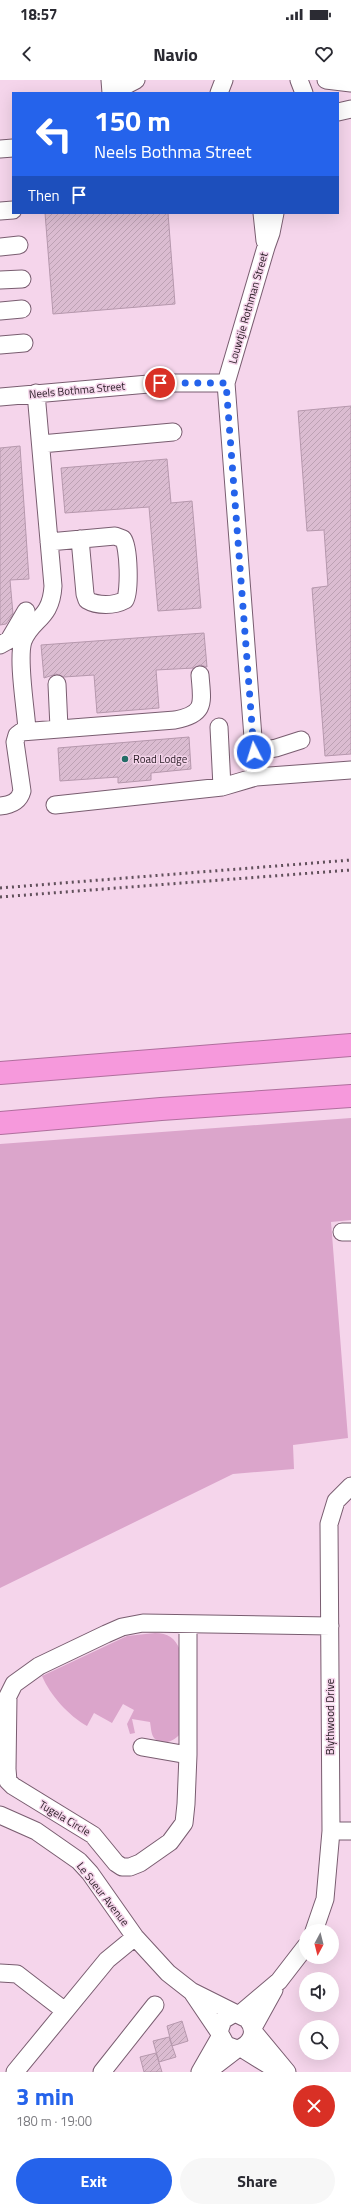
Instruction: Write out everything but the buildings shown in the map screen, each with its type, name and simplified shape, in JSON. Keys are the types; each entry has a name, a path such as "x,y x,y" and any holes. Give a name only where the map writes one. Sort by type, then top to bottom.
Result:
{"highway":[{"path":"0,1073 351,1045"},
{"path":"0,1123 160,1109 351,1096"}],"street":[{"path":"110,80 111,92"},
{"path":"113,92 136,80"},
{"path":"299,80 304,92"},
{"path":"326,80 351,83"},
{"path":"339,112 351,109"},
{"path":"0,149 12,148"},
{"path":"0,211 12,210"},
{"name":"Louwtjie Rothman Street","path":"262,214 266,247"},
{"name":"Louwtjie Rothman Street","path":"256,777 226,383 266,247 272,233 275,214"},
{"path":"0,247 19,245"},
{"path":"0,280 22,279"},
{"path":"0,311 22,309"},
{"path":"0,345 24,343"},
{"name":"Neels Bothma Street","path":"0,397 160,383 226,383"},
{"path":"27,730 22,650 24,641 46,613 52,597 49,542 36,393"},
{"path":"41,444 173,432"},
{"path":"49,542 80,539"},
{"path":"0,645 9,640 26,611"},
{"path":"0,806 13,803 20,796 22,791 16,742 17,735 27,730 189,718 200,709 202,701 200,675"},
{"path":"57,684 59,728"},
{"path":"219,727 222,787"},
{"path":"254,752 276,748 301,740"},
{"path":"55,805 222,787 256,777 351,770"},
{"name":"Blythwood Drive","path":"316,1924 325,1899 331,1831 329,1524 336,1501 351,1486"},
{"name":"Tugela Circle","path":"188,1624 188,1755 184,1823 170,1842 130,1868 122,1867 116,1863 93,1835 17,1790 8,1781 8,1696 14,1684 24,1675 122,1627 143,1623 330,1626"},
{"path":"142,1747 188,1755"},
{"name":"Le Sueur Avenue","path":"0,1815 36,1831 79,1862 90,1873 135,1937 168,1973 191,1991 238,2014"},
{"path":"331,1831 351,1832"},
{"path":"15,2072 107,1960 135,1937"},
{"path":"207,2072 249,2042 253,2029 279,1981 299,1955"},
{"path":"0,1973 17,1974 65,2011"},
{"path":"200,2072 220,2034 223,2020 238,2014 279,1981"},
{"name":"Le Sueur Avenue","path":"191,1991 220,2034"},
{"path":"102,2072 155,2005"},
{"path":"238,2014 247,2019 253,2029 287,2072"},
{"path":"220,2034 226,2045 239,2049 280,2072"}],"shaded area":[{"path":"351,1118 351,1220 331,1222 348,1438 293,1445 294,1469 233,1474 0,1588 0,1144"},
{"path":"155,1633 167,1635 173,1639 180,1650 180,1734 171,1741 164,1743 157,1741 152,1735 150,1722 132,1719 135,1733 130,1734 127,1724 134,1710 123,1704 112,1723 94,1713 87,1726 67,1711 55,1698 42,1676 127,1636"}],"railway":[{"path":"0,888 351,860"},
{"path":"0,897 351,870"}],"place":[{"name":"Road Lodge","path":"125,759"}],"route":[{"path":"160,383 226,383 254,752"}]}
